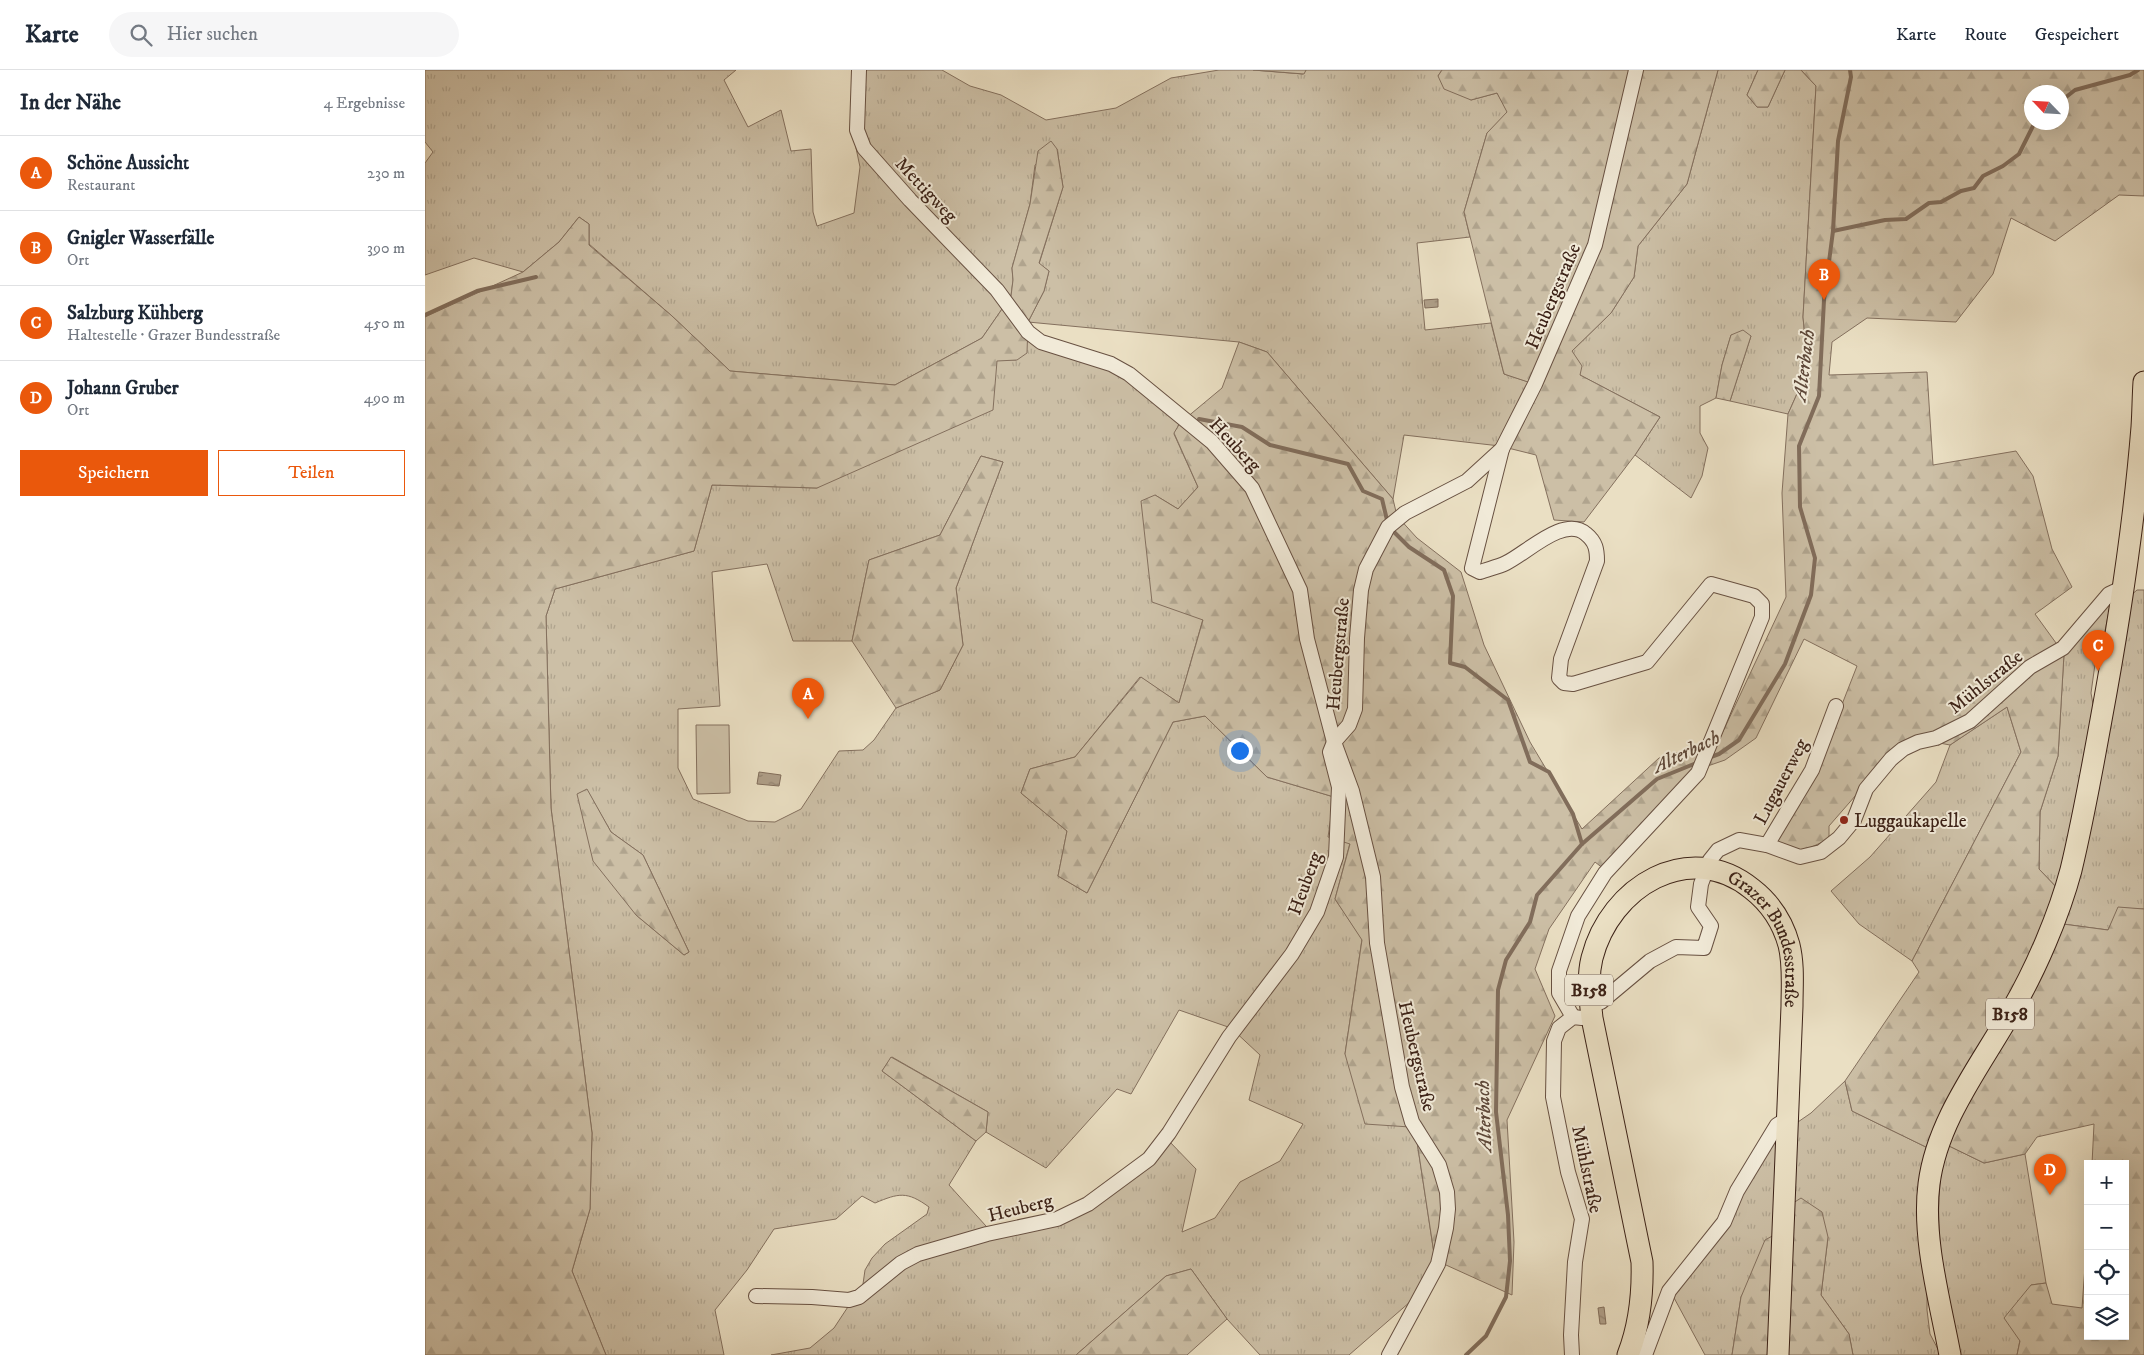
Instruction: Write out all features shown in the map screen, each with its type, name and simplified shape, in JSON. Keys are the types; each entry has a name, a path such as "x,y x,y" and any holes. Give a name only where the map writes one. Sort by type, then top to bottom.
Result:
{"main road":[{"name":"B158","path":"1950,1355 1929,1239 1929,1184 1935,1155 1947,1124 2014,1008 2056,918 2071,870 2090,779 2125,587 2142,424 2144,382"},
{"name":"Grazer Bundesstraße","path":"1628,1355 1634,1340 1643,1294 1642,1262 1585,1013 1588,979 1592,958 1609,917 1626,896 1646,881 1671,872 1693,868 1721,872 1744,883 1763,898 1780,921 1789,946 1793,977 1778,1355"}],"street":[{"name":"Mettigweg","path":"859,70 857,130 864,148 910,200 997,290 1016,315"},
{"name":"Heubergstraße","path":"1389,1355 1438,1264 1448,1209 1447,1192 1439,1165 1412,1122 1402,1087 1377,942 1373,877 1352,791 1334,742 1349,725 1355,709 1357,638 1361,590 1366,569 1388,527 1405,512 1467,481 1502,449 1550,352 1595,245 1636,70"},
{"name":"Heuberg","path":"756,1296 849,1300 859,1297 901,1263 918,1254 987,1234 1057,1220 1088,1204 1149,1158 1195,1095 1229,1037 1292,954 1317,912 1335,856 1339,787 1330,752 1334,742 1307,639 1300,590 1252,488 1212,442 1129,374 1111,364 1041,342 1028,332 1016,315"},
{"path":"1502,449 1472,568 1480,572 1505,564 1561,529 1574,527 1585,532 1597,548 1597,561 1561,659 1559,678 1564,683 1573,684 1647,662 1711,584 1754,596 1762,604 1762,617 1698,773 1605,873 1578,916 1559,971 1559,993 1585,1013"},
{"name":"Mühlstraße","path":"1572,1355 1571,1335 1575,1262 1582,1219 1568,1172 1553,1096 1554,1042 1559,1028 1601,1002 1650,961 1676,947 1704,948 1711,926 1698,907 1701,884 1706,869 1718,850 1727,844 1739,840 1767,845 1800,857 1821,852 1839,838 1854,820 1866,789 1891,759 1903,749 1918,742 1936,738 1969,721 2031,667 2063,648 2109,594 2125,587"},
{"name":"Lugauerweg","path":"1767,845 1812,770 1836,706"},
{"path":"1645,1355 1669,1291 1723,1222 1737,1191 1777,1125 1787,1119"}],"green space":[{"path":"425,70 736,70 724,80 748,127 781,110 791,151 811,149 813,212 817,226 854,213 860,167 856,148 860,70 942,70 970,86 1001,95 1046,120 1116,108 1171,78 1219,70 1253,70 1303,74 1306,70 1442,70 1438,76 1471,100 1497,93 1508,112 1487,133 1464,212 1470,237 1417,243 1425,330 1491,323 1504,374 1532,383 1500,446 1404,435 1393,499 1267,352 1239,342 1028,322 1044,291 1049,271 1039,264 1063,187 1057,149 1035,165 1030,204 1012,268 1011,296 982,338 895,385 730,371 672,316 589,244 589,224 579,217 559,242 523,272 474,258 425,275 425,163 433,152 425,142"},
{"path":"1253,70 1306,70 1304,74"},
{"path":"1442,70 1718,70 1687,184 1638,246 1634,277 1611,313 1572,351 1582,366 1580,375 1660,417 1635,455 1584,522 1554,520 1536,455 1500,446 1531,383 1504,374 1464,212 1487,133 1507,112 1497,93 1471,100 1444,89 1438,76"},
{"path":"1718,70 1758,70 1747,95 1757,107 1768,107 1785,70 1801,70 1816,86 1803,317 1808,369 1788,414 1730,401 1751,336 1731,335 1722,365 1716,398 1700,406 1700,433 1708,448 1702,476 1691,498 1635,455 1660,417 1580,375 1572,351 1611,313 1634,277 1638,246 1687,184"},
{"path":"1758,70 1785,70 1768,107 1757,107 1747,95"},
{"path":"1801,70 2144,70 2144,196 2119,195 2055,241 2011,218 1993,274 1956,322 1867,318 1832,342 1829,375 1927,372 1933,465 2016,451 2033,476 2052,549 2072,587 2035,614 2064,654 2058,756 2040,812 2039,869 2058,889 2010,1002 1928,1148 1852,1111 1845,1081 1919,972 1912,961 2021,752 2007,707 1950,745 1913,738 1863,787 1829,826 1829,839 1803,851 1775,844 1816,771 1857,666 1804,639 1756,738 1725,760 1699,769 1604,869 1595,862 1549,929 1535,969 1555,1016 1507,1120 1514,1242 1512,1295 1435,1260 1416,1135 1410,1127 1365,1124 1345,1054 1362,940 1335,899 1350,844 1328,837 1334,797 1267,777 1205,716 1173,722 1087,893 1058,876 1067,831 1021,793 1030,769 1075,757 1141,677 1179,703 1203,620 1152,602 1141,501 1155,495 1178,509 1198,487 1174,433 1180,423 1222,388 1239,342 1267,352 1393,499 1397,516 1417,538 1461,572 1484,645 1530,742 1582,829 1659,758 1719,740 1786,597 1782,493 1788,414 1808,369 1803,317 1816,86"},
{"path":"1051,141 1057,149 1063,187 1039,263 1049,271 1044,291 1028,322 1027,353 1017,360 997,361 993,410 817,488 712,485 694,551 555,589 546,616 551,808 592,1133 590,1209 572,1271 606,1355 425,1355 425,317 523,272 559,242 579,217 589,224 589,245 672,316 730,371 895,385 982,338 1011,296 1012,268 1030,204 1038,151"},
{"path":"1743,330 1751,336 1730,401 1716,398 1722,365 1731,335"},
{"path":"1029,339 1106,367 1123,377 1180,423 1174,434 1198,487 1178,509 1155,495 1203,619 1179,703 1140,677 1075,757 1030,769 1021,793 1067,831 1058,876 1087,893 1173,722 1205,716 1267,777 1334,797 1350,843 1335,899 1362,939 1345,1054 1416,1135 1435,1260 1418,1295 1349,1355 1260,1355 1227,1319 1191,1269 1166,1276 1076,1355 771,1355 810,1348 834,1328 863,1284 865,1270 872,1258 885,1244 927,1214 929,1207 915,1198 903,1195 890,1197 875,1203 862,1196 836,1219 774,1229 747,1270 715,1310 724,1355 606,1355 572,1271 590,1209 592,1133 551,808 546,616 555,589 694,551 712,485 817,488 997,360 1016,360","holes":["981,456 1003,462 956,588 963,645 940,690 896,708 874,740 863,750 839,751 801,809 775,822 748,821 693,799 678,768 678,709 720,706 712,572 767,564 793,641 852,641 869,560 940,535","587,790 611,832 643,855 689,952 684,955 636,915 578,794","1179,1010 1231,1028 1260,1055 1249,1100 1303,1124 1280,1161 1240,1182 1215,1218 1182,1232 1196,1169 1168,1140 1055,1223 995,1236 949,1185 976,1141 882,1071 892,1057 988,1112 986,1132 1046,1168 1117,1089 1131,1094"]},
{"path":"981,456 1003,462 956,588 963,645 940,690 896,708 852,641 869,560 940,535"},
{"path":"2137,590 2144,590 2144,909 2119,908 2108,930 2063,924 2130,596"},
{"path":"2112,596 2105,631 2096,657 2091,693 2095,716 2058,889 2039,869 2040,812 2058,756 2064,654"},
{"path":"2007,707 2021,752 1912,961 1859,924 1831,891 1870,857 1936,782 1950,745"},
{"path":"696,725 729,725 730,793 697,794"},
{"path":"587,789 611,832 643,855 689,952 684,955 636,915 593,861 577,794"},
{"path":"2118,907 2144,909 2144,1355 2017,1355 2020,1341 2004,1318 2031,1285 2046,1283 2052,1304 2082,1308 2084,1280 2084,1340 2129,1340 2129,1160 2092,1160 2094,1124 2037,1137 2025,1154 1984,1163 1947,1145 1958,1118 2063,924 2108,930"},
{"path":"891,1057 988,1112 986,1132 976,1141 882,1071"},
{"path":"1845,1081 1852,1111 1928,1148 1927,1310 1930,1334 1941,1355 1853,1355 1849,1334 1821,1295 1828,1237 1790,1205 1795,1124 1811,1113"},
{"path":"1779,1131 1776,1234 1741,1297 1732,1355 1705,1355 1673,1296"},
{"path":"1947,1145 1984,1163 2025,1154 2046,1283 2031,1285 2017,1355 1957,1355 1944,1276 1939,1224 1939,1198"},
{"path":"1801,1198 1822,1212 1828,1237 1821,1295 1849,1334 1853,1355 1785,1355 1790,1205"},
{"path":"1776,1234 1770,1355 1732,1355 1741,1297 1765,1240"},
{"path":"1191,1269 1227,1319 1187,1355 1076,1355 1166,1276"}],"water":[{"path":"1438,299 1438,307 1425,308 1424,300"},
{"path":"759,772 781,775 779,786 757,784"},
{"path":"1604,1307 1606,1324 1600,1324 1598,1308"}],"waterway":[{"name":"Alterbach","path":"1708,758 1719,754 1739,740 1785,664 1811,595 1815,558 1800,507 1799,446 1819,396 1824,300 1833,231 1838,141 1851,77 1850,70"},
{"path":"2069,95 2075,90 2130,75 2138,70"},
{"path":"1833,231 1885,220 1906,219 1929,203 1941,202 1961,191 1974,188 1983,176 2003,166 2019,154 2031,130"},
{"path":"425,315 477,291 536,277"},
{"path":"1199,419 1242,427 1270,445 1348,464 1363,491 1382,499 1387,520"},
{"path":"1393,531 1409,547 1444,570 1453,596 1450,663 1465,667 1508,700 1530,762 1549,772 1573,814 1582,844"},
{"name":"Alterbach","path":"1466,1355 1486,1336 1506,1297 1510,1261 1508,1215 1496,1112 1498,990 1506,960 1530,922 1537,895 1582,844 1657,779 1699,762"}],"place":[{"name":"Gnigler Wasserfälle","path":"1824,300"},
{"name":"Salzburg Kühberg","path":"2098,671"},
{"name":"Schöne Aussicht","path":"808,719"},
{"name":"Luggaukapelle","path":"1844,820"},
{"name":"Johann Gruber","path":"2050,1195"}]}
